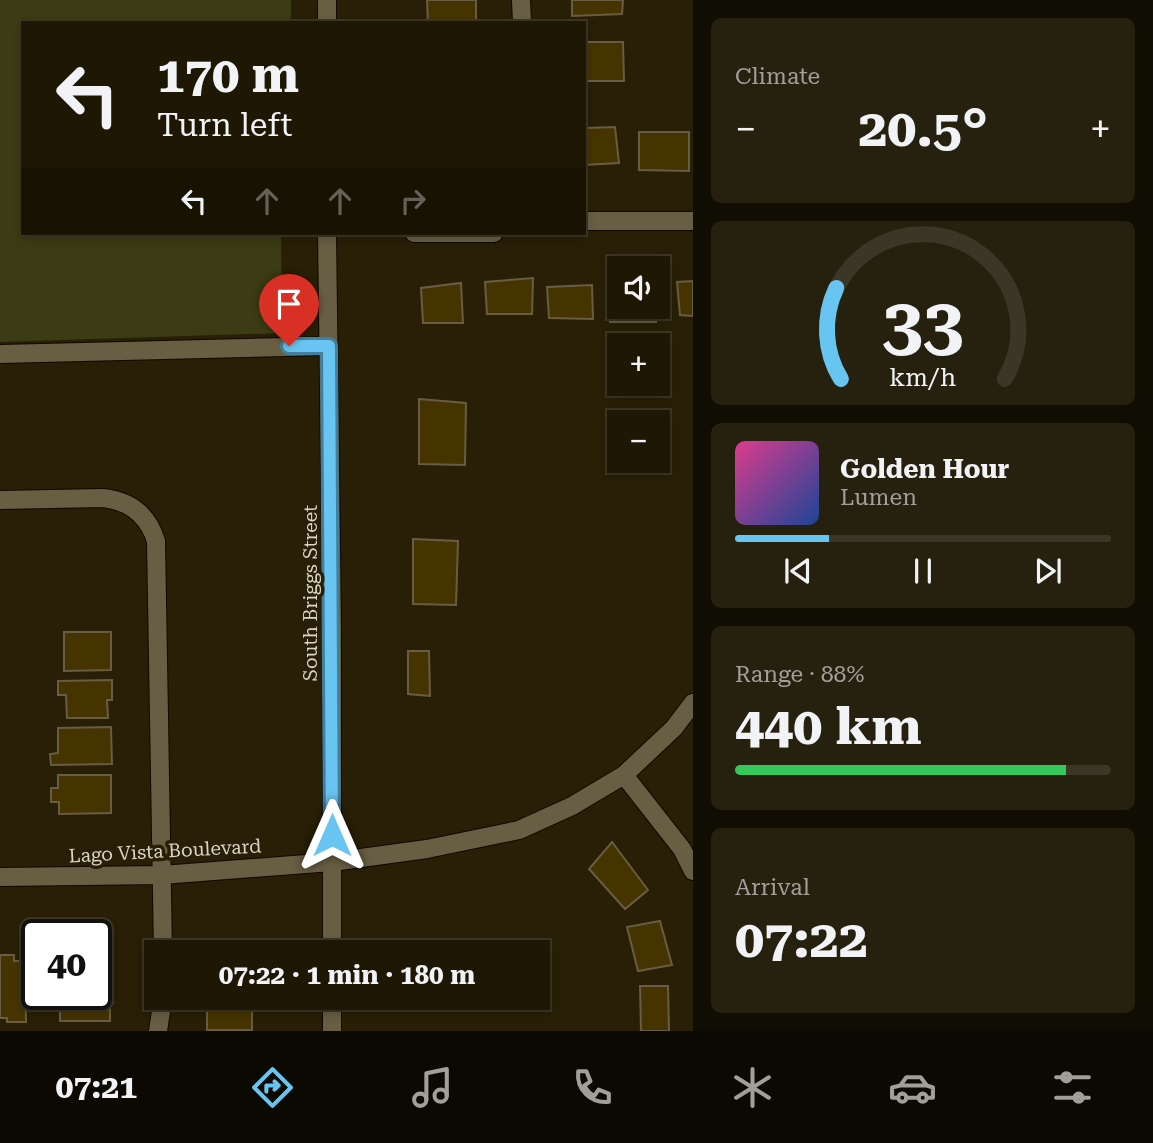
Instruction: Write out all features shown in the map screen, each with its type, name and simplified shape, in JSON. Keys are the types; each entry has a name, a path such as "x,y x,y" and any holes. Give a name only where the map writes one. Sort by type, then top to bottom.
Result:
{"street":[{"path":"327,0 327,21"},
{"path":"521,0 522,21"},
{"path":"586,221 693,221"},
{"name":"South Briggs Street","path":"327,235 332,940"},
{"path":"0,354 329,346"},
{"path":"0,500 119,499 142,515 152,527 156,541 163,940"},
{"name":"Lago Vista Boulevard","path":"0,877 162,875 332,862 427,849 519,830 572,806 624,775 674,728 693,704"},
{"path":"624,775 682,849 693,871"},
{"path":"158,1031 161,1010"},
{"path":"332,1010 332,1031"}],"shaded area":[{"path":"0,0 291,0 291,21 21,21 21,235 281,235 282,333 0,342"}],"building":[{"path":"427,0 476,0 476,21 428,21"},
{"path":"572,0 623,0 622,14 572,16"},
{"path":"586,42 623,42 624,81 586,81"},
{"path":"615,127 619,163 586,165 586,128"},
{"path":"639,132 689,132 689,171 639,170"},
{"path":"533,278 532,314 487,314 485,282"},
{"path":"693,281 693,316 680,315 677,282"},
{"path":"461,283 463,323 423,323 421,288"},
{"path":"592,285 593,319 549,318 547,287"},
{"path":"610,319 656,319 656,322 610,322"},
{"path":"419,399 466,403 465,465 419,464"},
{"path":"413,539 458,541 456,605 413,604"},
{"path":"64,632 111,632 111,670 64,671"},
{"path":"408,651 429,651 430,696 408,694"},
{"path":"112,680 112,700 107,700 108,718 67,718 66,695 58,695 58,681"},
{"path":"111,727 112,764 51,765 50,754 58,753 58,728"},
{"path":"58,775 111,775 111,813 59,814 59,802 51,802 51,788 58,788"},
{"path":"612,842 648,890 625,909 589,869"},
{"path":"660,921 672,965 638,971 627,927"},
{"path":"0,955 14,955 14,961 21,961 21,1010 26,1010 26,1022 7,1022 7,1018 0,1018"},
{"path":"640,986 668,986 669,1031 641,1031"},
{"path":"60,1010 110,1010 110,1021 60,1021"},
{"path":"207,1010 252,1010 252,1030 207,1030"}],"route":[{"path":"289,346 329,346 332,835"}]}
